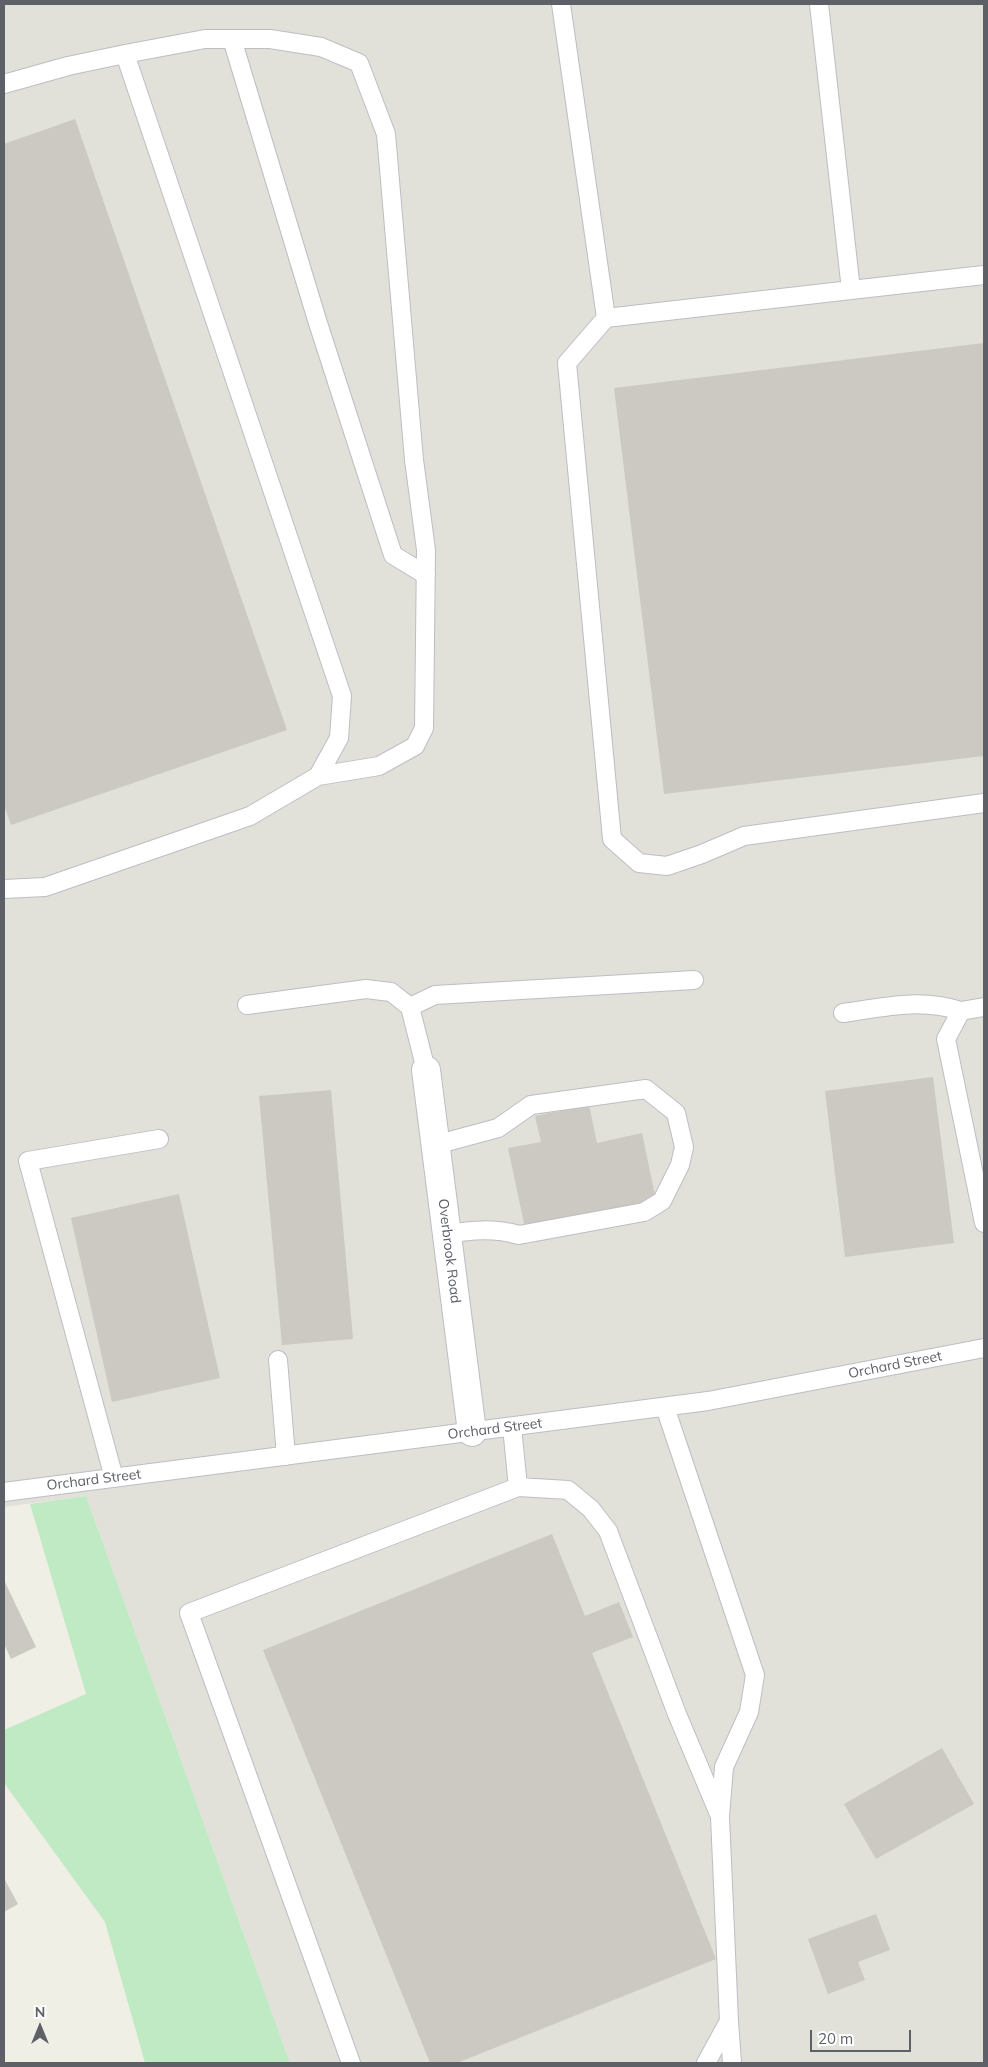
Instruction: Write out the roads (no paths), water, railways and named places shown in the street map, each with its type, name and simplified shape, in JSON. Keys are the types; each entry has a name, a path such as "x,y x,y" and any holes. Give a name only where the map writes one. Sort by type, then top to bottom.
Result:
{"street":[{"name":"Overbrook Road","path":"426,1070 472,1432"}],"lane":[{"path":"561,4 606,318"},
{"path":"819,4 851,290"},
{"path":"4,84 68,66 205,39 270,39 321,47 359,63 386,134 414,460 426,550 424,728 415,746 379,766 318,776 250,816 45,887 4,889"},
{"path":"232,39 317,320 393,555 426,575"},
{"path":"125,54 342,696 339,738 318,776"},
{"path":"984,275 606,318 567,363 612,839 639,863 667,866 702,854 744,836 984,803"},
{"path":"410,1007 435,995 445,994 694,980"},
{"path":"247,1005 366,988 391,992 410,1007 426,1070"},
{"path":"843,1013 908,1003 939,1004 961,1011 984,1007"},
{"path":"961,1011 946,1039 984,1223"},
{"path":"435,1145 498,1128 531,1105 646,1089 676,1112 684,1147 680,1165 662,1201 644,1212 519,1235 504,1230 476,1229 446,1234"},
{"path":"114,1478 28,1161 159,1139"},
{"name":"Orchard Street","path":"4,1492 717,1400 984,1348"},
{"path":"278,1360 286,1456"},
{"path":"664,1407 754,1675 749,1712 724,1767 720,1817 732,2063"},
{"path":"512,1427 518,1487"},
{"path":"351,2063 189,1613 518,1487 568,1490 592,1509 608,1531 677,1714 720,1817"},
{"path":"706,2063 730,2021"}]}
